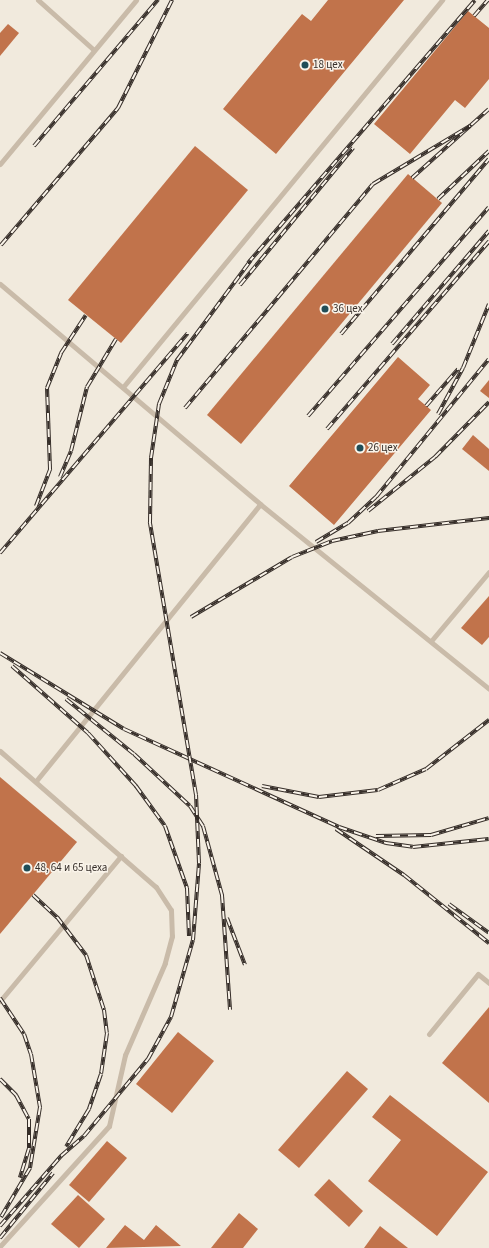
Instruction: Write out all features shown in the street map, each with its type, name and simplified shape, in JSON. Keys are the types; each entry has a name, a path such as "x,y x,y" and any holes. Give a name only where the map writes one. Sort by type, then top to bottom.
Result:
{"lane":[{"path":"38,0 94,50"},
{"path":"0,164 136,0"},
{"path":"123,387 442,0"},
{"path":"0,284 260,504 489,688"},
{"path":"36,781 260,504"},
{"path":"430,641 489,572"},
{"path":"0,751 156,887 171,910 172,936 165,963 125,1055 109,1126 0,1246"},
{"path":"0,1001 121,856"},
{"path":"429,1034 478,974 489,983"}],"building":[{"name":"18 цех","path":"328,0 404,0 276,154 223,109 302,14 311,21"},
{"path":"468,11 489,28 489,79 465,108 455,100 410,154 374,124"},
{"path":"8,24 19,33 0,56 0,33"},
{"path":"195,146 248,190 121,343 68,300"},
{"name":"36 цех","path":"408,174 442,203 241,444 207,415"},
{"name":"26 цех","path":"398,357 430,385 418,399 431,410 334,525 289,486"},
{"path":"489,380 489,398 480,391"},
{"path":"473,435 489,449 489,471 462,449"},
{"path":"489,596 489,637 482,645 461,628"},
{"name":"48, 64 и 65 цеха","path":"0,777 77,842 0,934"},
{"path":"489,1007 489,1103 442,1063"},
{"path":"178,1032 214,1061 172,1113 136,1084"},
{"path":"347,1071 368,1089 299,1168 278,1150"},
{"path":"390,1095 488,1172 437,1236 368,1181 401,1140 372,1117"},
{"path":"107,1141 127,1158 89,1202 69,1185"},
{"path":"329,1179 363,1211 349,1227 314,1195"},
{"path":"78,1195 105,1219 79,1248 51,1224"},
{"path":"239,1213 258,1229 243,1248 211,1248"},
{"path":"125,1225 144,1240 156,1225 181,1246 106,1248"},
{"path":"380,1226 408,1248 364,1248"}],"railway":[{"path":"34,146 158,0"},
{"path":"1,245 118,108 172,0"},
{"path":"248,263 475,0"},
{"path":"474,16 488,0"},
{"path":"412,178 489,109"},
{"path":"185,408 373,184 470,126"},
{"path":"240,285 353,148"},
{"path":"438,199 489,151"},
{"path":"341,334 489,159"},
{"path":"308,416 489,207"},
{"path":"392,344 489,231"},
{"path":"327,429 489,241"},
{"path":"0,1226 61,1156 84,1136 148,1059 171,1017 193,940 199,863 196,795 150,522 151,458 159,404 177,360 251,260"},
{"path":"438,414 463,368 489,304"},
{"path":"36,506 50,469 47,388 61,353 86,315"},
{"path":"0,553 188,333"},
{"path":"60,477 71,451 87,387 116,339"},
{"path":"316,542 348,523 376,497 489,359"},
{"path":"426,406 458,369"},
{"path":"368,511 435,457 489,402"},
{"path":"191,617 292,557 332,541 378,531 489,518"},
{"path":"0,653 124,729 339,827 386,843 413,847 489,839"},
{"path":"12,666 88,733 136,786 165,826 187,888 189,936"},
{"path":"66,699 134,754 190,806 203,826 222,895 230,1010"},
{"path":"262,786 319,797 378,790 426,769 489,720"},
{"path":"376,836 431,835 489,818"},
{"path":"336,829 404,875 489,943"},
{"path":"33,895 57,917 86,955 104,1010 107,1033 101,1074 89,1109 66,1147"},
{"path":"449,904 489,933"},
{"path":"227,918 245,965"},
{"path":"0,998 24,1034 31,1054 40,1107 30,1168 1,1217"},
{"path":"0,1079 16,1095 29,1119 29,1148 20,1178"},
{"path":"0,1238 53,1173"}],"place":[{"name":"18 цех","path":"305,65"},
{"name":"36 цех","path":"325,309"},
{"name":"26 цех","path":"360,448"},
{"name":"48, 64 и 65 цеха","path":"27,868"}]}
